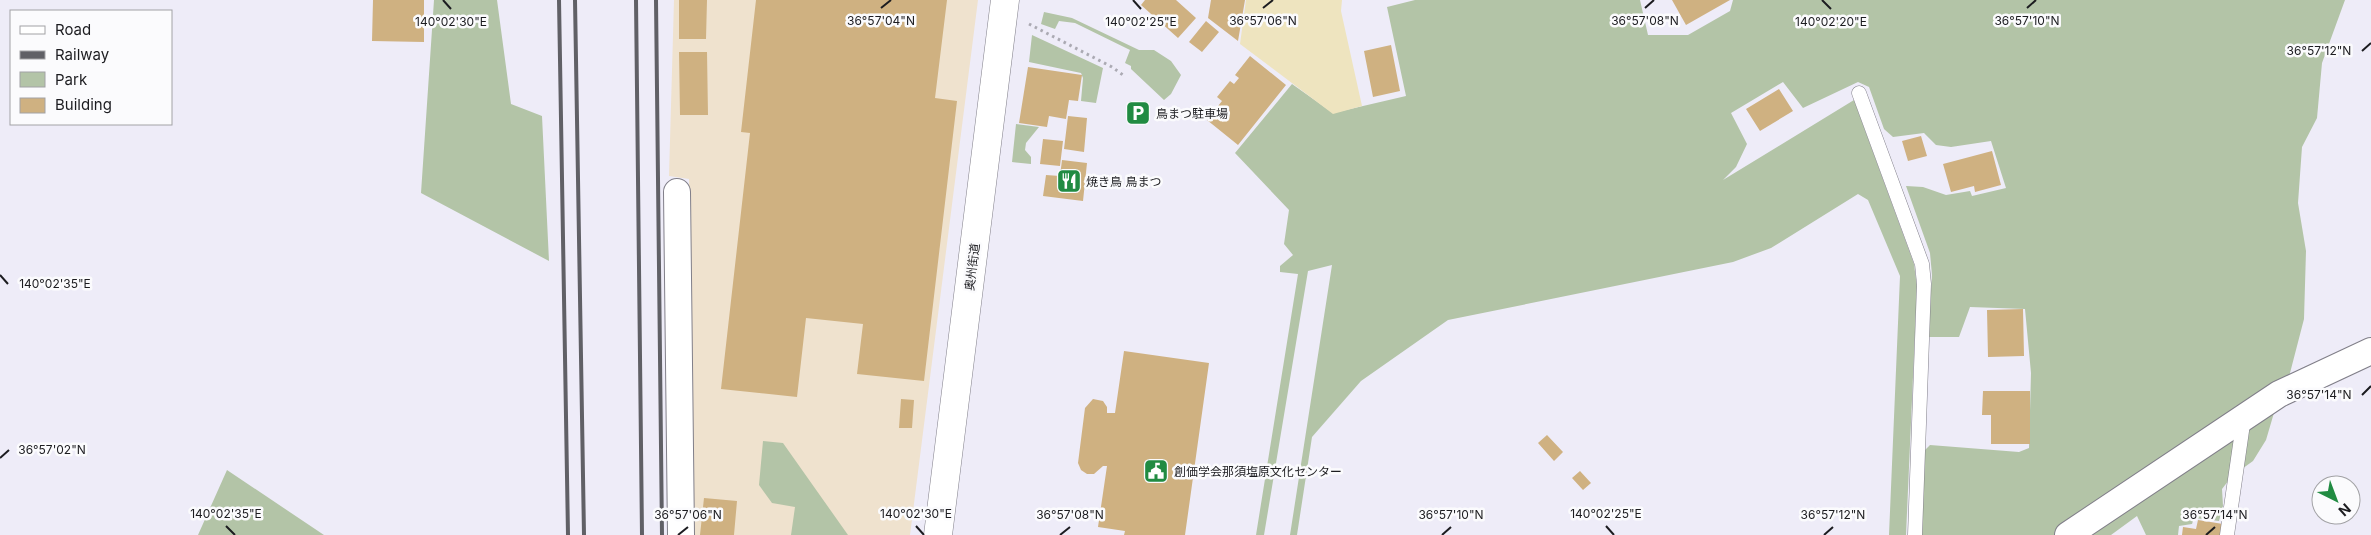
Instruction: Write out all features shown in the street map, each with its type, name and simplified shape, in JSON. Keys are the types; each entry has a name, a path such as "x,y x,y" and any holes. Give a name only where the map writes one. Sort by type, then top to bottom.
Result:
{"main road":[{"name":"奥州街道","path":"938,535 1005,6"}],"street":[{"path":"677,192 681,535"},
{"path":"2068,535 2280,394 2371,351"}],"lane":[{"path":"1859,93 1922,264 1924,284 1915,535"},
{"path":"2227,535 2244,417"}],"path":[{"path":"1005,6 1123,75"}],"shaded area":[{"path":"674,0 978,0 910,535 689,535 689,179 669,176"}],"green space":[{"path":"434,0 497,0 511,104 542,116 549,261 421,193"},
{"path":"1415,0 1640,0 1648,35 1688,35 1730,11 1733,0 2345,0 2322,63 2317,118 2302,147 2298,203 2306,251 2304,319 2290,373 2276,406 2266,440 2253,461 2232,476 2222,489 2223,506 2219,521 2194,518 2192,524 2179,526 2178,535 2146,535 2137,516 2111,535 1920,535 1924,451 1930,445 2019,452 2029,448 2031,373 2025,309 1970,307 1959,337 1928,337 1932,275 1930,253 1906,186 1923,187 1946,195 1970,191 1972,196 2006,188 1991,141 1951,147 1936,145 1924,133 1893,137 1884,129 1869,87 1858,82 1803,108 1783,82 1731,113 1747,144 1736,167 1723,180 1854,100 1914,264 1917,287 1906,535 1889,535 1900,276 1868,200 1858,194 1771,248 1733,262 1448,320 1361,381 1312,437 1297,535 1290,535 1332,265 1308,271 1264,535 1256,535 1298,274 1280,272 1280,266 1293,255 1284,244 1289,210 1235,153 1292,84 1333,113 1406,96 1387,7"},
{"path":"1044,12 1072,18 1139,50 1154,50 1171,61 1181,75 1171,94 1164,100 1131,69 1131,66 1125,63 1130,50 1075,23 1059,21 1055,29 1041,24"},
{"path":"1032,35 1103,68 1096,103 1081,101 1083,78 1081,73 1029,62"},
{"path":"1016,124 1039,127 1026,143 1025,150 1031,157 1031,164 1012,162"},
{"path":"763,441 783,443 848,535 791,535 795,507 772,503 759,485"},
{"path":"227,470 324,535 198,535"}],"sand":[{"path":"1246,0 1342,0 1341,11 1362,106 1333,114 1240,44"}],"building":[{"path":"373,0 424,0 424,42 372,41"},
{"path":"679,0 707,0 706,39 679,39"},
{"path":"756,0 947,0 935,98 957,101 924,381 857,374 863,324 806,318 797,397 721,389 750,133 741,132"},
{"path":"1145,0 1176,0 1196,18 1178,38 1141,5"},
{"path":"1211,0 1245,0 1238,41 1208,18"},
{"path":"1672,0 1730,0 1686,25"},
{"path":"1206,21 1219,32 1202,52 1189,42"},
{"path":"1391,45 1400,91 1373,97 1364,51"},
{"path":"679,52 707,52 708,115 680,115"},
{"path":"1250,56 1286,85 1238,145 1207,120 1222,101 1217,97 1230,81 1234,84 1239,78 1235,75"},
{"path":"1028,67 1082,75 1078,101 1069,100 1066,119 1049,116 1047,127 1019,123"},
{"path":"1779,89 1793,111 1760,131 1746,109"},
{"path":"1068,116 1087,118 1084,152 1064,149"},
{"path":"1921,136 1927,156 1908,161 1902,141"},
{"path":"1043,139 1063,141 1060,166 1040,164"},
{"path":"1992,151 2001,185 1975,192 1974,186 1951,192 1943,164"},
{"path":"1062,160 1087,163 1083,201 1043,196 1046,175 1060,176"},
{"path":"2023,309 2024,356 1988,357 1987,310"},
{"path":"1124,351 1209,363 1185,535 1124,535 1125,531 1098,527 1107,466 1103,466 1094,474 1087,474 1081,470 1078,463 1085,408 1093,399 1103,401 1107,407 1107,413 1115,413"},
{"path":"1983,391 2030,391 2030,444 1991,444 1991,415 1982,415"},
{"path":"901,399 914,400 912,428 899,428"},
{"path":"1547,435 1563,452 1554,461 1538,443"},
{"path":"1580,471 1591,483 1583,490 1572,478"},
{"path":"704,498 737,501 734,535 700,535"},
{"path":"2198,520 2223,524 2221,535 2182,535 2183,527 2196,529"}],"railway":[{"path":"559,0 568,535"},
{"path":"575,0 584,535"},
{"path":"636,0 642,535"},
{"path":"656,0 662,535"}],"place":[{"name":"鳥まつ駐車場","path":"1138,113"},
{"name":"焼き鳥 鳥まつ","path":"1069,181"},
{"name":"創価学会那須塩原文化センター","path":"1156,471"}]}
